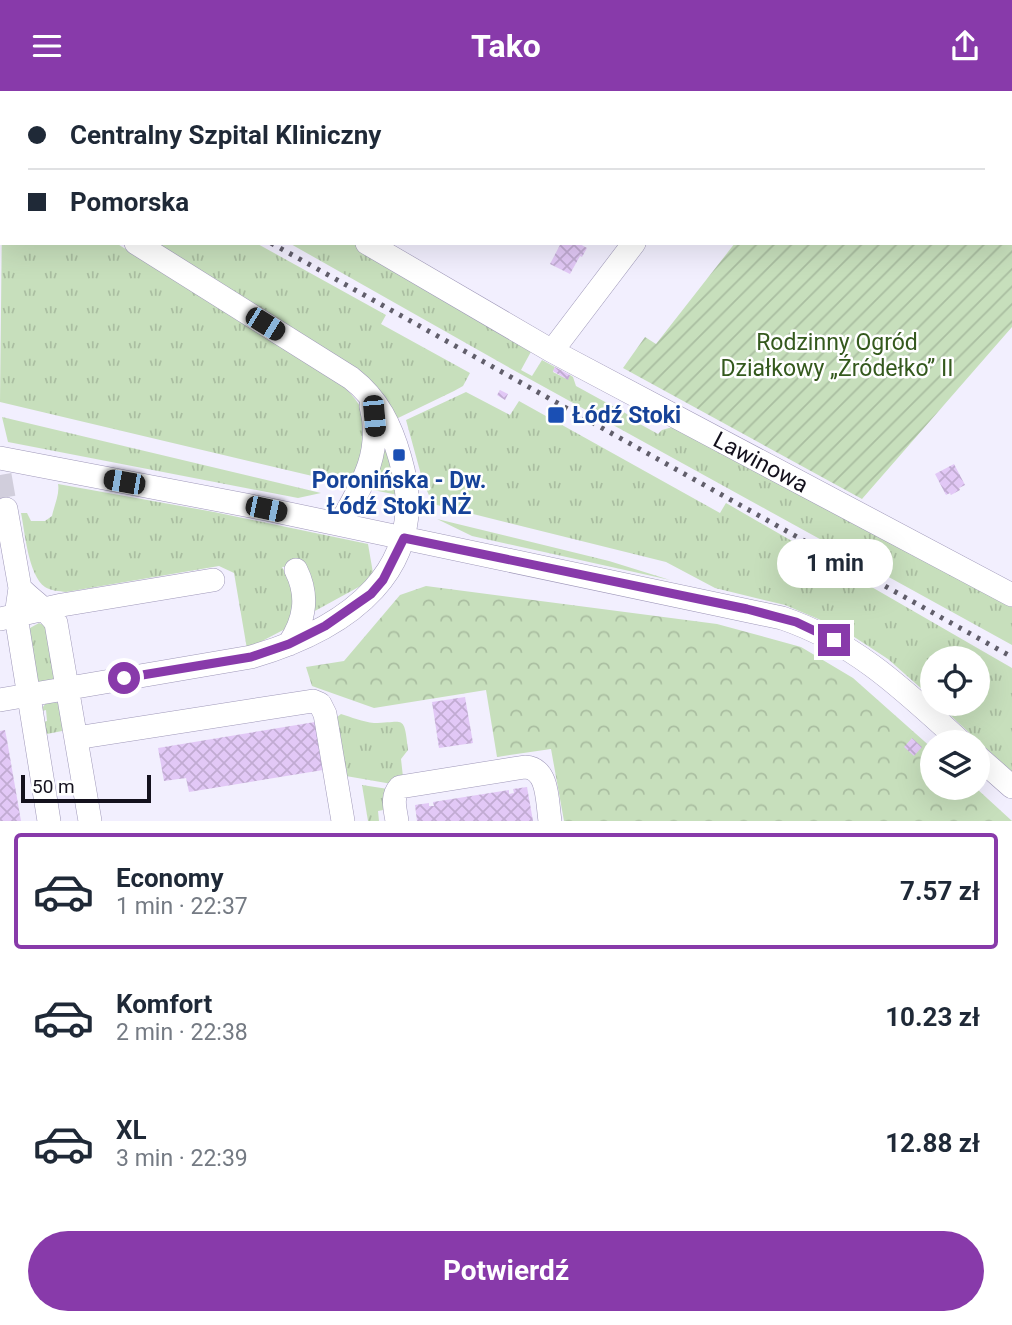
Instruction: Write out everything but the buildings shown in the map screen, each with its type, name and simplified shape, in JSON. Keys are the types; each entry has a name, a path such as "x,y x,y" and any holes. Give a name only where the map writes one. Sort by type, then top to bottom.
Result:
{"street":[{"path":"0,699 251,657 289,644 325,626 371,594 383,580 404,538 409,507 408,485 389,425 368,393 352,378 139,245"},
{"name":"Lawinowa","path":"370,245 552,351 1012,595"},
{"path":"552,351 632,245"},
{"path":"340,524 374,457 375,427 368,393"},
{"path":"0,459 340,524 747,609 796,622 834,640 868,661 947,730"},
{"path":"6,509 20,589 8,617 28,695 49,821"},
{"path":"289,644 301,622 305,601 296,570"},
{"path":"8,617 213,580"},
{"path":"20,589 34,603 45,609 56,623 90,821"},
{"path":"76,738 313,701 320,704 326,713 343,821"},
{"path":"397,821 394,801 395,792 400,786 534,767 544,782 550,821"},
{"path":"990,768 1012,787"}],"green space":[{"path":"2,245 119,245 338,382 359,405 366,430 358,466 342,483 0,402"},
{"path":"159,245 260,245 386,315 381,324 470,373 463,386 396,419 386,398 357,369"},
{"path":"293,245 357,245 533,348 521,370 532,376 542,360 555,367 553,372 567,379 570,375 576,386 658,434 676,426 1012,602 1012,645"},
{"name":"Rodzinny Ogród Działkowy „Źródełko” II","path":"733,245 1012,245 1012,327 862,499 623,368 645,337 656,344"},
{"path":"466,392 510,415 519,401 720,513 726,503 974,646 920,646 920,687 888,659 842,629 785,605 715,588 666,562 433,504 423,482 406,420"},
{"path":"2,417 321,493 298,498 8,442"},
{"path":"383,431 398,495 373,490"},
{"path":"58,484 214,512 368,544 373,573 366,583 313,612 303,565 282,567 293,597 287,628 247,649 234,573 219,566 66,592 45,587 39,581 31,563 21,513 27,513 31,521 45,521 52,516 58,496"},
{"path":"437,519 609,561 670,580 472,536"},
{"path":"426,586 717,624 801,647 853,678 920,737 920,800 989,800 1012,821 564,821 551,749 497,757 486,690 374,708 312,686 306,667 344,661 400,595"},
{"path":"39,623 48,627 58,671 54,680 42,683 37,681 27,632"},
{"path":"990,655 1012,668 1012,772 990,752 990,730 966,730 951,716 990,716"},
{"path":"46,703 60,704 67,730 42,735 40,723 47,721 46,710 39,712"},
{"path":"341,714 374,723 397,722 403,725 408,750 401,759 403,777 392,784 346,776 336,718"},
{"path":"362,785 388,789 389,809 378,811 379,821 368,821"}],"tunnel":[{"path":"0,475 6,509"}],"railway":[{"path":"275,245 1012,657"}],"place":[{"name":"Łódź Stoki","path":"556,415"},
{"name":"Poronińska - Dw. Łódź Stoki NŻ","path":"399,455"}],"route":[{"path":"124,678 251,657 289,644 325,626 371,594 383,580 404,538 747,609 796,622 834,640"}]}
